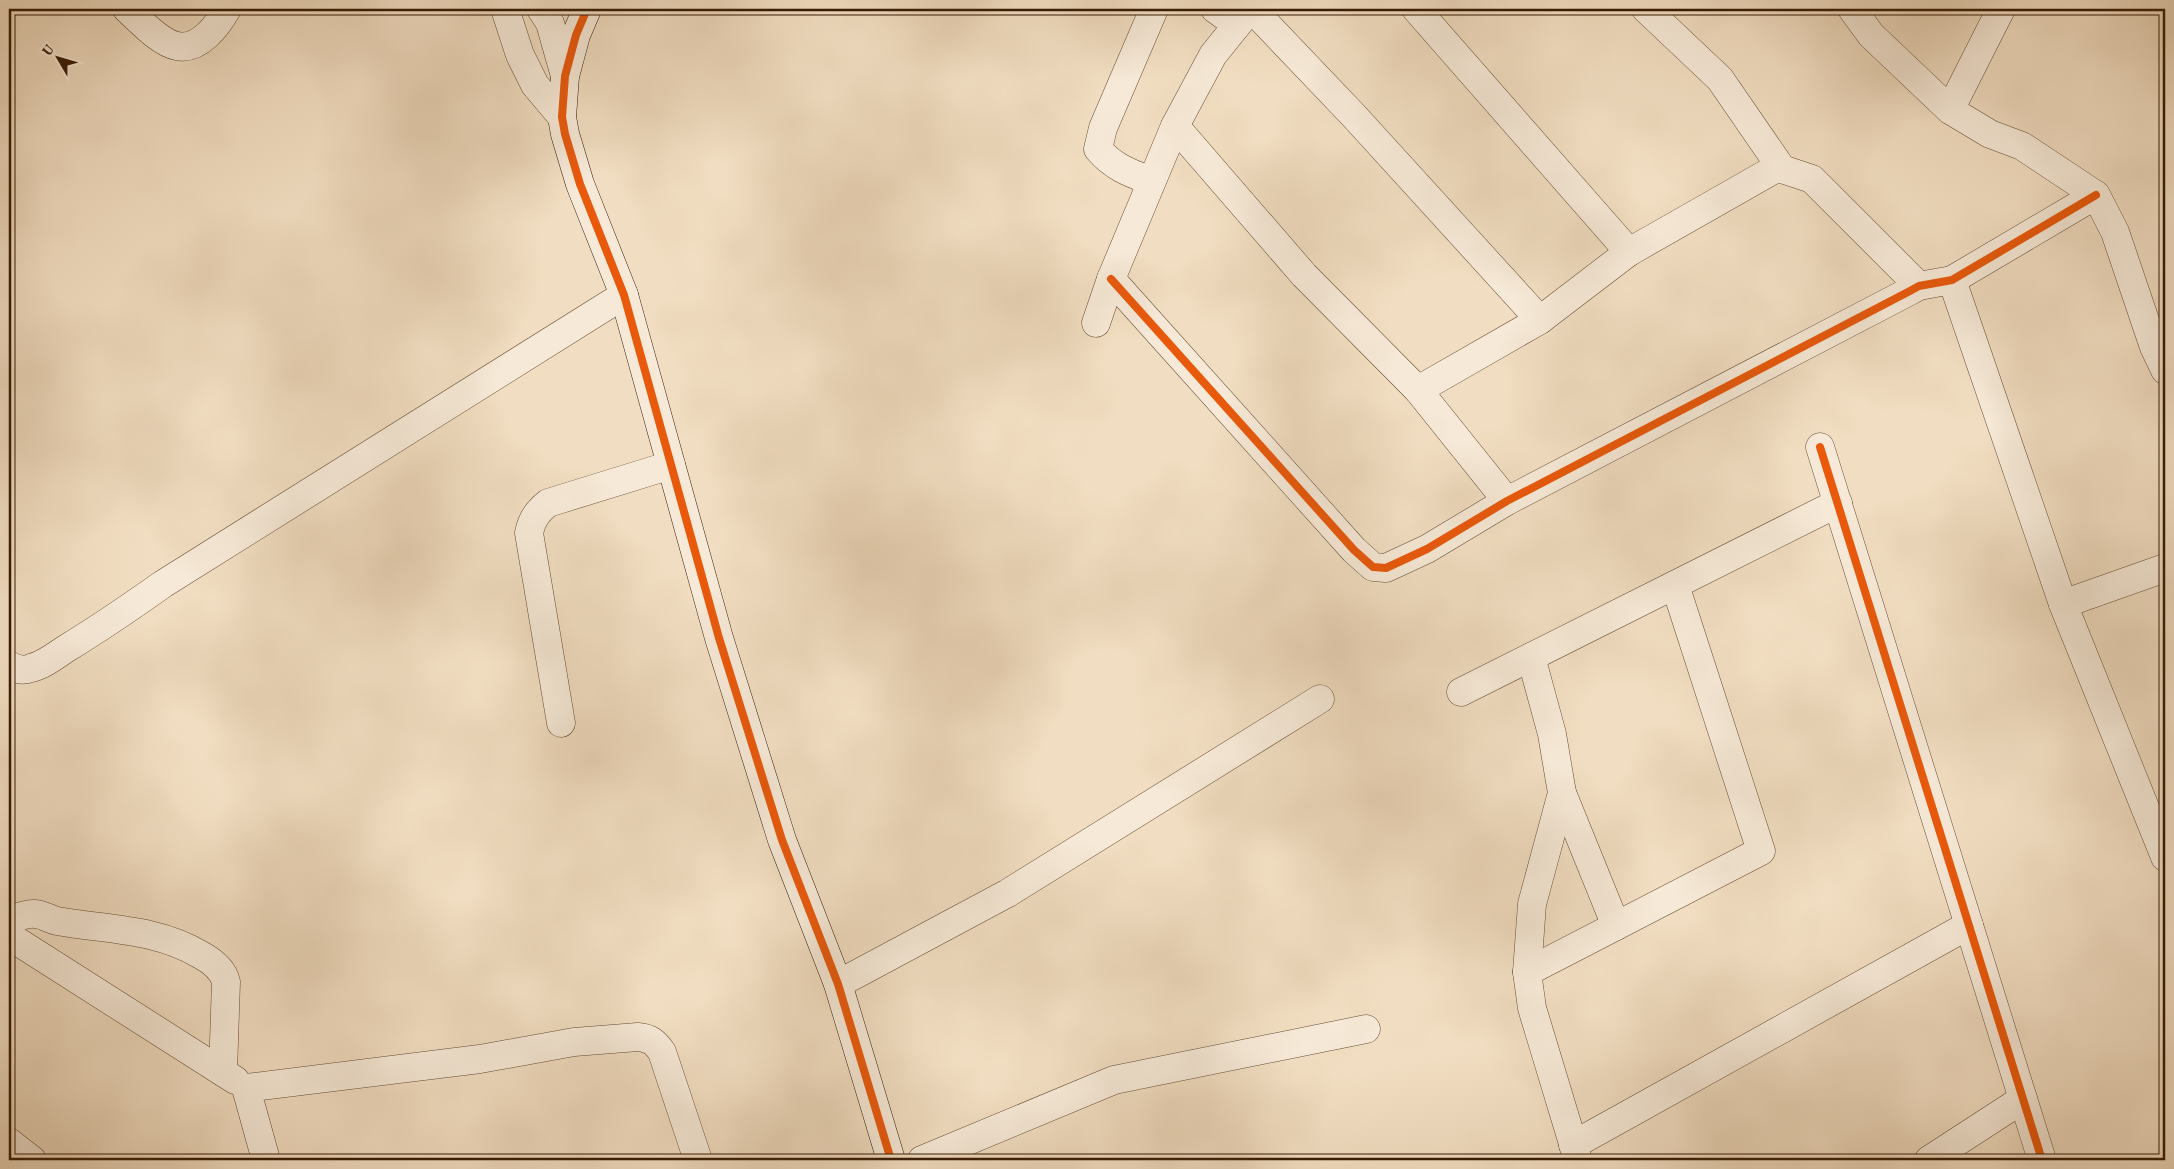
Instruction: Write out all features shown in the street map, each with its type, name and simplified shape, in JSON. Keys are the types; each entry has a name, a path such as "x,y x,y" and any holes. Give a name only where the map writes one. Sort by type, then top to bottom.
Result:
{"street":[{"path":"127,9 158,36 176,46 191,45 209,34 227,9"},
{"path":"505,9 520,55 535,85 562,117"},
{"path":"541,9 550,23 565,76"},
{"path":"587,9 576,35 565,76 562,117 580,184 624,295 719,638 782,840 838,984 891,1160"},
{"path":"1152,181 1121,169 1108,161 1098,149 1103,128 1154,9"},
{"path":"1215,9 1246,14 1355,117 1540,320"},
{"path":"1416,9 1629,252"},
{"path":"1646,9 1720,79 1782,169"},
{"path":"1852,9 1871,35 1950,110 1990,134 2022,146 2096,195 2115,232 2154,347 2165,370"},
{"path":"1950,110 2001,9"},
{"path":"1096,323 1111,279 1175,126 1213,55 1246,14"},
{"path":"1175,126 1304,275 1418,390 1506,501"},
{"path":"1418,390 1540,320 1629,252 1773,170 1782,169 1812,179 1919,286"},
{"path":"1111,279 1354,550 1373,567 1386,568 1427,549 1506,501 1919,286 1952,280 2096,195"},
{"path":"1952,280 2063,604 2165,857"},
{"path":"9,665 22,670 43,663 102,626 163,584 624,295"},
{"path":"1820,447 2042,1160"},
{"path":"561,723 530,533 532,520 540,509 548,503 672,465"},
{"path":"1461,692 1838,503"},
{"path":"2063,604 2165,568"},
{"path":"1527,972 1761,851 1675,585"},
{"path":"1531,657 1552,734 1562,793 1616,926"},
{"path":"838,984 1008,893 1320,699"},
{"path":"1562,793 1532,904 1527,972 1532,1008 1576,1153 1969,925"},
{"path":"9,920 34,914 55,920 131,930 163,937 183,944 208,958 222,970 226,982 223,1072"},
{"path":"9,936 246,1088 266,1160"},
{"path":"922,1160 1114,1080 1366,1029"},
{"path":"246,1088 480,1059 574,1042 646,1037 654,1042 662,1052 698,1160"},
{"path":"1929,1160 2022,1099"},
{"path":"9,1142 32,1160"}],"cycle path":[{"path":"587,9 576,35 565,76 562,117 565,134 580,184 624,295 719,638 782,840 838,984 891,1160"},
{"path":"1111,279 1354,550 1373,567 1386,568 1427,549 1507,501 1919,286 1952,280 2096,195"},
{"path":"1820,447 2042,1160"}]}
